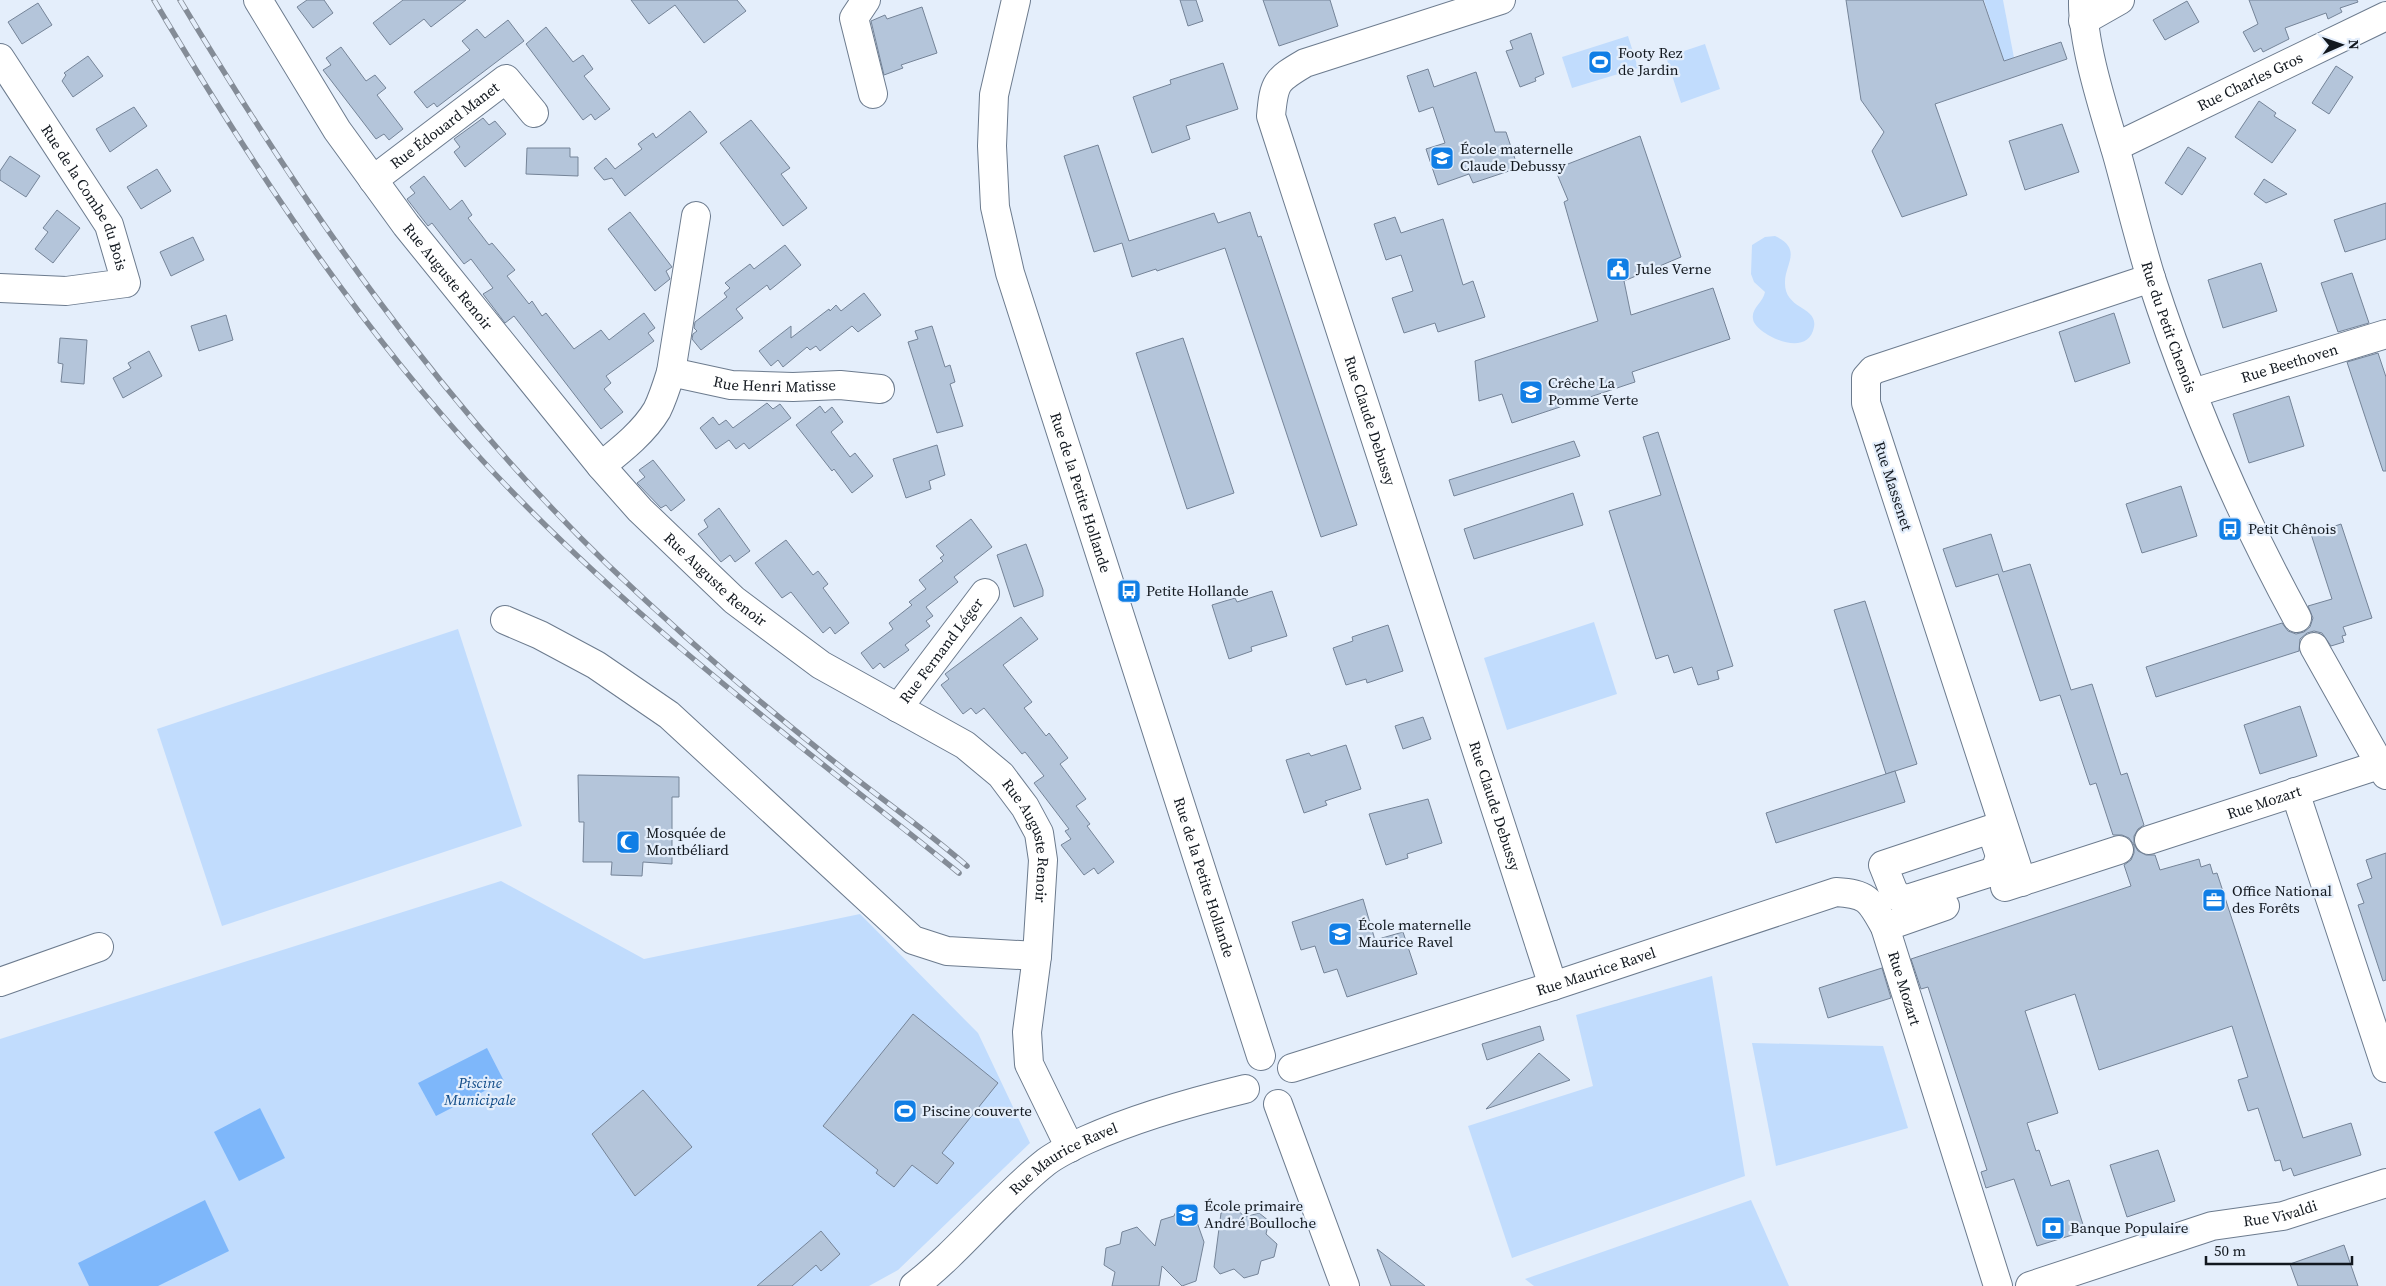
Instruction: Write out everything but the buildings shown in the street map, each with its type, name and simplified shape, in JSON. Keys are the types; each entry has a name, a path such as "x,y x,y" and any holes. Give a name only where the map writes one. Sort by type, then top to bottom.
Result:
{"street":[{"path":"866,0 854,18 873,94"},
{"name":"Rue de la Petite Hollande","path":"1016,0 1006,35 994,95 992,146 995,207 1010,273 1261,1056"},
{"name":"Rue de la Petite Hollande","path":"1006,35 1025,0"},
{"name":"Rue Claude Debussy","path":"1501,0 1305,63 1281,77 1273,92 1271,116 1553,986"},
{"path":"2079,7 2120,0"},
{"name":"Rue Auguste Renoir","path":"267,3 337,130 406,226 601,466 640,510 734,600 821,665 965,745 1001,776 1025,808 1039,833 1043,860 1037,956 1027,1032 1029,1064 1070,1148"},
{"name":"Rue du Petit Chenois","path":"2079,7 2114,147 2151,278 2213,445 2297,618"},
{"name":"Rue Charles Gros","path":"2114,147 2386,16"},
{"name":"Rue de la Combe du Bois","path":"0,58 109,225 126,283 66,291 0,288"},
{"name":"Rue Édouard Manet","path":"373,180 506,79 534,113"},
{"path":"601,466 626,445 656,410 671,372 696,216"},
{"name":"Rue Massenet","path":"2022,882 1866,403 1866,378 1873,370 2151,278"},
{"name":"Rue Beethoven","path":"2193,394 2386,334"},
{"name":"Rue Henri Matisse","path":"671,372 731,385 793,387 840,385 880,389"},
{"name":"Rue Fernand Léger","path":"898,708 985,593"},
{"path":"505,620 540,635 596,665 669,715 913,940 947,951 1037,956"},
{"path":"2314,647 2383,770"},
{"name":"Rue Mozart","path":"2150,840 2295,792 2383,770"},
{"path":"2295,792 2386,1068"},
{"path":"1885,927 2119,850"},
{"name":"Rue Maurice Ravel","path":"1292,1068 1553,986 1836,892 1858,894 1873,905 1885,927"},
{"name":"Rue Mozart","path":"1885,927 1998,1286"},
{"path":"0,982 99,947"},
{"path":"1275,1055 1288,1062 1292,1068 1294,1085 1291,1093 1278,1104 1262,1105 1254,1102 1245,1089 1244,1072 1254,1059 1261,1056 1275,1055"},
{"name":"Rue Maurice Ravel","path":"914,1286 937,1268 1047,1161 1114,1127 1188,1103 1245,1089"},
{"path":"1278,1104 1345,1286"},
{"name":"Rue Vivaldi","path":"2030,1286 2212,1226 2282,1216 2386,1183"}],"green space":[{"path":"1984,0 2003,0 2014,58 2004,61"},
{"name":"Footy Rez de Jardin","path":"1628,36 1638,68 1572,88 1562,57"},
{"path":"1705,44 1720,89 1681,103 1666,57"},
{"path":"1775,236 1788,246 1790,252 1785,282 1786,291 1790,298 1811,315 1814,320 1814,327 1810,337 1802,342 1792,343 1771,337 1756,325 1753,319 1755,309 1765,292 1754,282 1751,274 1752,245 1765,237"},
{"path":"1594,622 1617,694 1507,730 1484,658"},
{"path":"458,629 522,826 222,926 157,729"},
{"name":"Piscine Municipale","path":"501,881 644,959 860,914 978,1033 1030,1143 898,1270 869,1286 0,1286 0,1039"},
{"path":"1712,976 1745,1176 1512,1258 1468,1126 1593,1086 1576,1015"},
{"path":"1752,1043 1883,1046 1908,1128 1776,1166"},
{"path":"1751,1200 1789,1286 1534,1286 1525,1279"}],"water":[{"path":"487,1048 504,1081 436,1116 418,1083"},
{"path":"260,1108 285,1158 239,1181 214,1132"},
{"path":"205,1200 229,1251 158,1286 89,1286 78,1263"}],"railway":[{"path":"154,0 190,61 266,180 347,296 435,407 482,460 537,517 653,624 774,725 959,873"},
{"path":"180,0 275,151 324,225 376,297 429,367 545,501 608,565 713,661 794,730 967,866"}],"place":[{"name":"Footy Rez de Jardin","path":"1600,62"},
{"name":"École maternelle Claude Debussy","path":"1442,158"},
{"name":"Jules Verne","path":"1618,269"},
{"name":"Crêche La Pomme Verte","path":"1531,392"},
{"name":"Petit Chênois","path":"2230,529"},
{"name":"Petite Hollande","path":"1129,591"},
{"name":"Mosquée de Montbéliard","path":"628,842"},
{"name":"Office National des Forêts","path":"2214,900"},
{"name":"École maternelle Maurice Ravel","path":"1340,934"},
{"name":"Piscine couverte","path":"905,1111"},
{"name":"École primaire André Boulloche","path":"1187,1215"},
{"name":"Banque Populaire","path":"2053,1228"}]}
